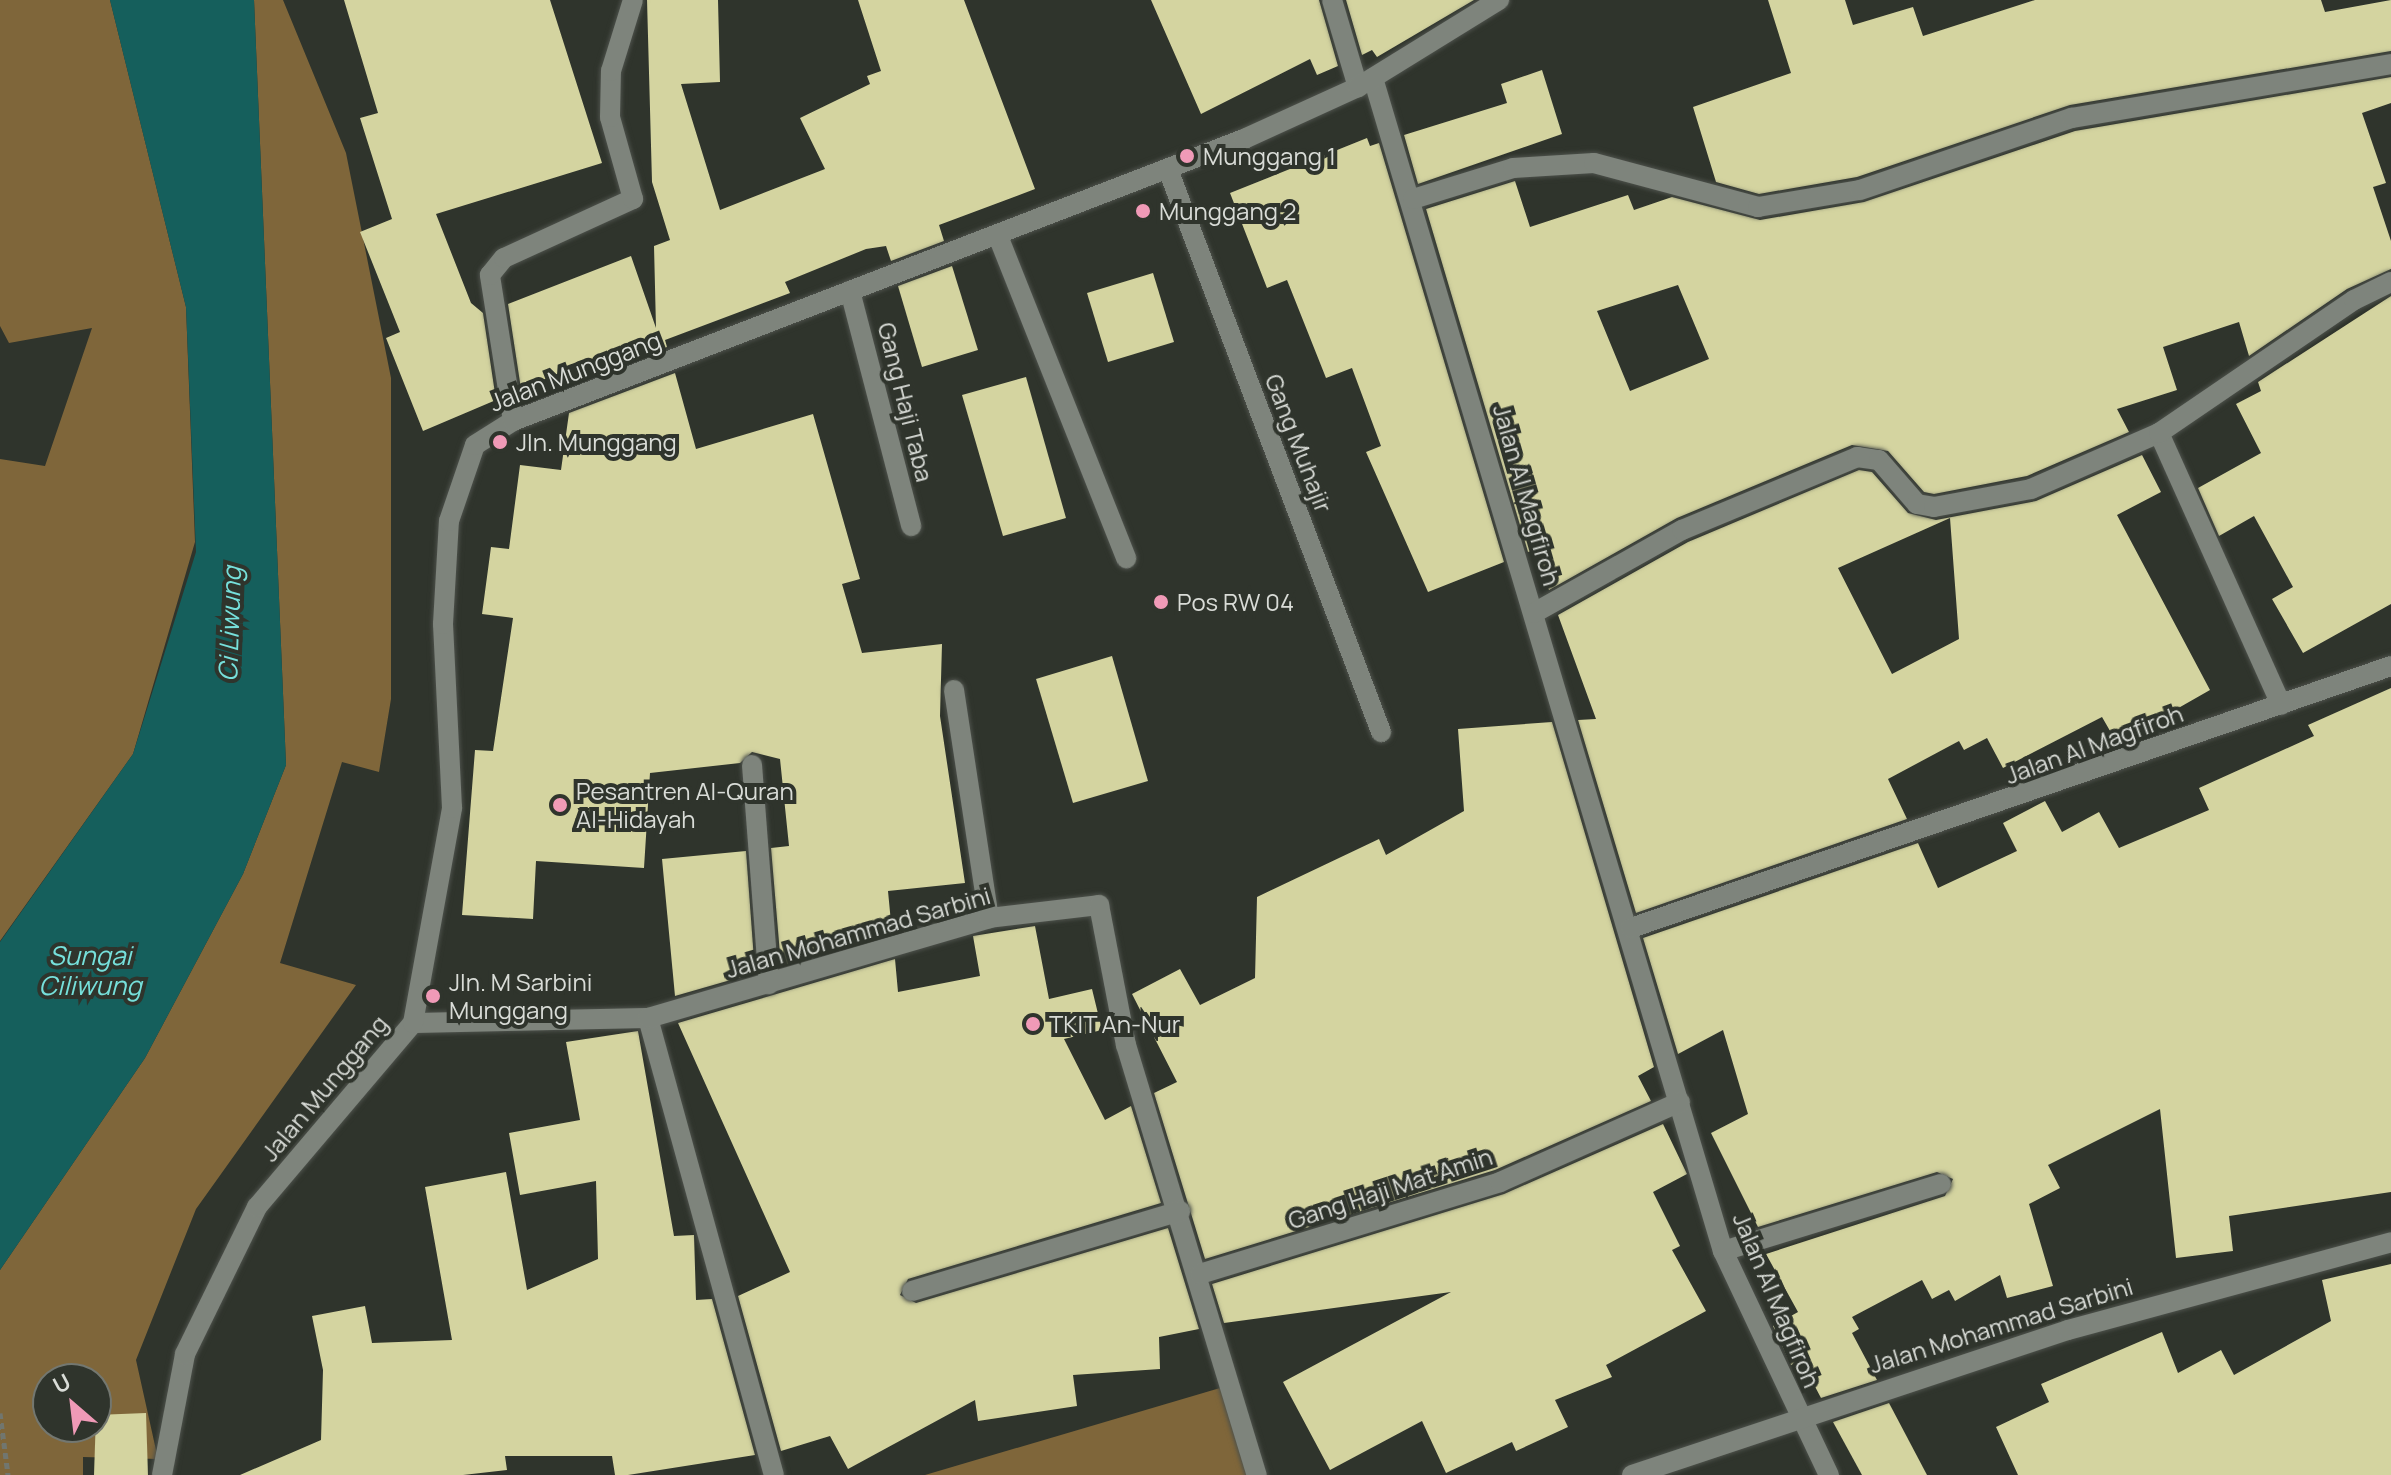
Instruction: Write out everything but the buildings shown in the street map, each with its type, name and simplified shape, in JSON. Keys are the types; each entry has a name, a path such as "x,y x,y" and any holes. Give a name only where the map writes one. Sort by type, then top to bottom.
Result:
{"street":[{"path":"513,421 490,275 504,258 633,199 610,117 611,71 633,0"},
{"name":"Jalan Al Magfiroh","path":"1332,0 1413,199 1534,613 1631,928 1723,1251 1829,1475"},
{"name":"Jalan Munggang","path":"162,1475 185,1354 257,1207 413,1023 452,808 443,624 449,521 464,461 489,432 850,291 1169,172 1366,83 1499,0"},
{"path":"1413,199 1513,168 1594,163 1758,207 1860,190 2072,118 2391,64"},
{"name":"Gang Muhajir","path":"1169,172 1381,732"},
{"path":"998,236 1126,558"},
{"path":"1534,613 1682,530 1857,457 1879,460 1917,504 1951,507 2031,489 2159,433 2354,300 2391,282"},
{"name":"Gang Haji Taba","path":"850,291 911,526"},
{"path":"2159,433 2281,705"},
{"name":"Jalan Al Magfiroh","path":"1631,928 2391,666"},
{"path":"954,690 989,918"},
{"path":"752,765 769,984"},
{"name":"Jalan Mohammad Sarbini","path":"413,1023 648,1018 989,918 1099,905 1126,1045 1200,1274 1257,1475"},
{"path":"648,1018 774,1475"},
{"name":"Gang Haji Mat Amin","path":"1200,1274 1500,1182 1680,1102"},
{"path":"1723,1251 1941,1184"},
{"path":"912,1291 1180,1211"},
{"name":"Jalan Mohammad Sarbini","path":"1632,1475 1798,1414 2068,1330 2391,1242"}],"path":[{"path":"0,1413 8,1475"}],"shaded area":[{"path":"0,0 110,0 186,307 195,542 133,754 0,941 0,459 45,466 92,328 9,343 0,326"},
{"path":"254,0 283,0 346,153 391,378 391,699 379,772 342,762 280,963 356,985 196,1209 136,1360 158,1459 83,1457 83,1475 0,1475 0,1270 145,1058 243,874 286,765"},
{"path":"1220,1388 1254,1475 925,1475"}],"water":[{"name":"Sungai Ciliwung","path":"110,0 254,0 286,765 243,874 145,1058 0,1270 0,942 133,754 196,552 186,307"}],"place":[{"name":"Munggang 1","path":"1187,156"},
{"name":"Munggang 2","path":"1143,211"},
{"name":"Jln. Munggang","path":"500,442"},
{"name":"Pos RW 04","path":"1161,602"},
{"name":"Pesantren Al-Quran Al-Hidayah","path":"560,805"},
{"name":"Jln. M Sarbini Munggang","path":"433,996"},
{"name":"TKIT An-Nur","path":"1033,1024"}],"water label":[{"name":"Ci Liwung","path":"230,624"}]}
